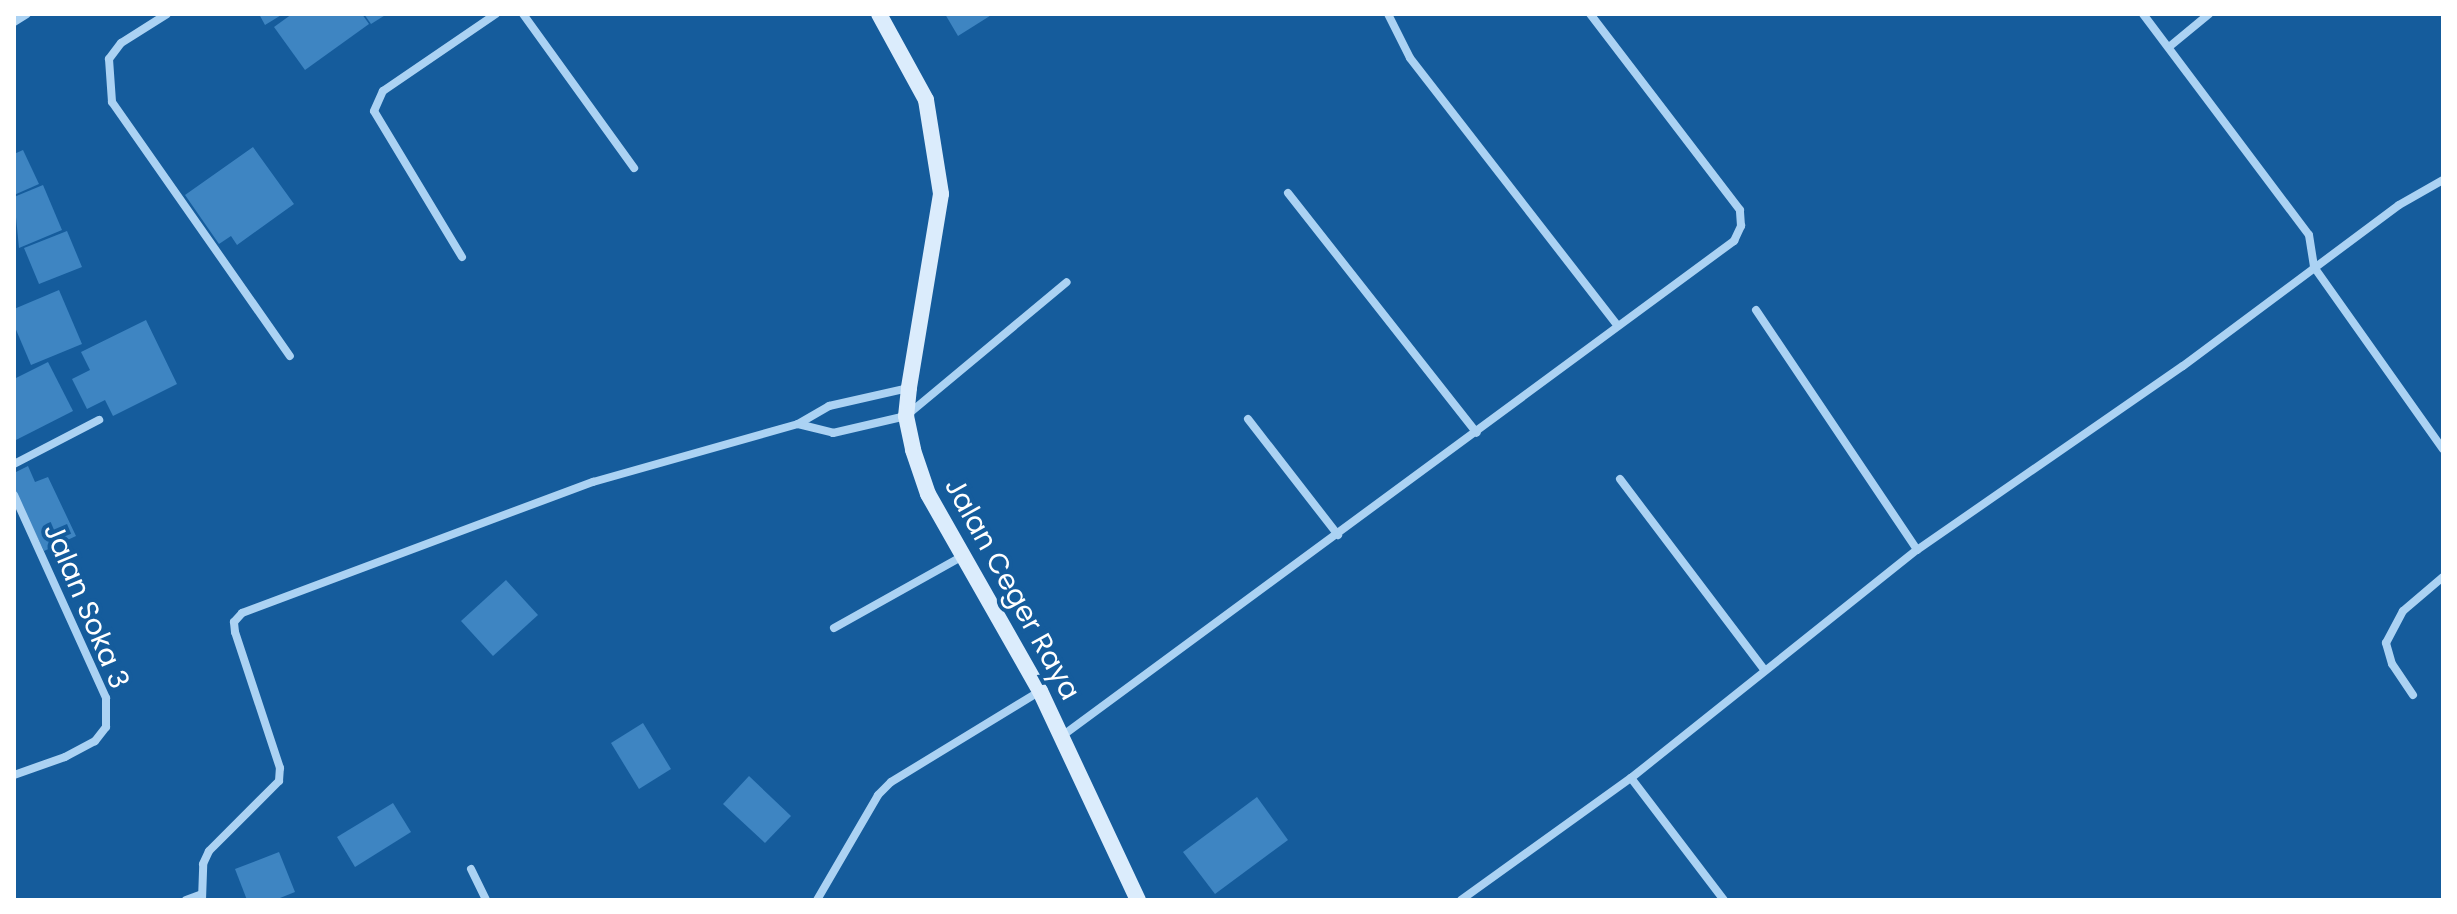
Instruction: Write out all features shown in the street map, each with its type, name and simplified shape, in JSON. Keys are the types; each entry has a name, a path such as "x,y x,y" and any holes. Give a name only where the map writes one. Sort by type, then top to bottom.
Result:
{"main road":[{"name":"Jalan Ceger Raya","path":"879,14 926,100 941,194 906,416 928,494 961,557 1040,691 1138,900"}],"street":[{"path":"14,22 27,14"},
{"path":"167,14 121,43 109,59 112,102 290,356"},
{"path":"462,257 374,111 383,91 496,14"},
{"path":"523,14 634,168"},
{"path":"1388,14 1410,58 1616,324"},
{"path":"1062,736 1477,433 1616,324 1734,241 1741,226 1740,210 1590,14"},
{"path":"2143,14 2309,235 2314,267 2443,449"},
{"path":"2169,47 2209,14"},
{"path":"1461,900 1631,778 1763,668 1917,550 2183,366 2399,205 2443,180"},
{"path":"1288,193 1477,433"},
{"path":"798,424 833,433 906,416 1067,282"},
{"path":"1756,310 1917,550"},
{"path":"186,900 201,897 209,851 279,781 280,768 235,632 234,622 242,613 593,482 798,424 829,406 909,388"},
{"path":"1248,419 1338,535"},
{"path":"14,464 99,420"},
{"path":"1620,479 1763,668"},
{"name":"Jalan Soka 3","path":"14,495 106,698 106,727 95,741 65,757 14,775"},
{"path":"834,628 961,557"},
{"path":"2413,695 2392,664 2386,643 2403,611 2443,577"},
{"path":"817,900 878,795 891,782 1040,691"},
{"path":"1631,778 1724,900"},
{"path":"471,869 486,900"}],"building":[{"path":"259,14 283,14 265,25"},
{"path":"292,14 362,14 369,24 305,70 274,27"},
{"path":"364,14 387,14 371,24"},
{"path":"945,14 993,14 958,36"},
{"path":"253,147 294,204 237,245 231,236 219,244 185,195"},
{"path":"23,150 39,184 14,195 14,154"},
{"path":"43,185 62,230 19,248 14,197"},
{"path":"67,231 82,267 39,284 24,248"},
{"path":"59,290 82,344 31,365 14,325 14,309"},
{"path":"146,320 177,384 113,416 105,400 87,409 72,379 90,370 81,352"},
{"path":"48,362 73,411 14,441 14,379"},
{"path":"28,466 35,482 48,477 76,536 44,551 14,489 14,473"},
{"path":"506,580 538,615 493,656 461,621"},
{"path":"643,723 671,769 639,789 611,743"},
{"path":"749,776 791,816 765,843 723,804"},
{"path":"1257,797 1288,840 1215,894 1183,852"},
{"path":"393,803 411,832 355,867 337,837"},
{"path":"279,852 295,892 275,900 247,900 235,869"}]}
